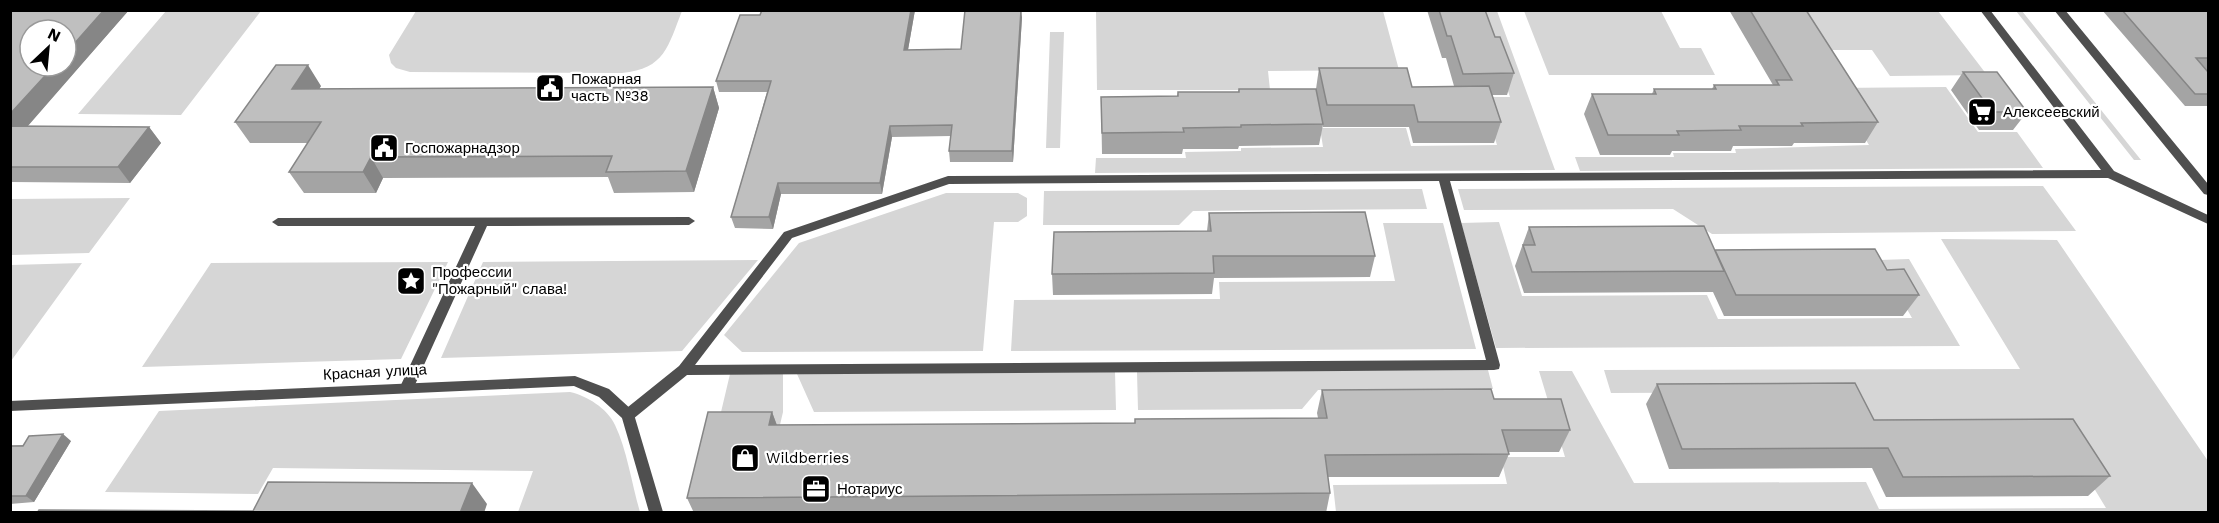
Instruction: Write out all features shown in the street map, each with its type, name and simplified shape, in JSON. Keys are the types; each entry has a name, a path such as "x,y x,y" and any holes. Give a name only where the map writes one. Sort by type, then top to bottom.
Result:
{"street":[{"path":"1985,10 2110,174"},
{"path":"2059,10 2208,191"},
{"path":"656,513 628,414 684,370 788,235 948,180 2110,174 2208,220"},
{"path":"684,370 1494,365 1443,177"},
{"path":"278,222 689,220"},
{"path":"407,387 483,221"},
{"name":"Красная улица","path":"10,406 575,381 597,389 628,414"}],"shaded area":[{"path":"1471,10 1497,11 1555,170 1095,173 1096,158 1186,158 1185,152 1241,151 1241,148 1323,147 1320,128 1406,128 1411,146 1497,145 1482,97 1510,97 1496,56"},
{"path":"166,11 261,11 181,115 78,114"},
{"path":"416,11 682,11 663,54 648,67 622,73 410,72 396,68 391,63 389,55"},
{"path":"1096,11 1383,11 1399,70 1268,71 1270,90 1097,90"},
{"path":"1524,11 1661,11 1680,48 1701,48 1715,75 1549,75"},
{"path":"1781,11 1938,11 1987,75 1890,76 1872,50 1826,50"},
{"path":"2016,11 2022,11 2141,160 2134,160"},
{"path":"1050,32 1064,32 1060,148 1046,148"},
{"path":"1946,87 1978,132 2017,132 2043,168 1580,171 1575,157 1674,157 1673,153 1736,153 1735,149 1869,145 1834,88"},
{"path":"2043,186 2076,231 1712,234 1673,209 1464,210 1458,189"},
{"path":"1422,189 1427,209 1193,211 1179,225 1043,225 1044,191"},
{"path":"946,193 1018,193 1027,198 1027,216 1018,222 994,222 983,351 742,352 724,335 799,243"},
{"path":"130,198 89,253 11,255 11,199"},
{"path":"1499,222 1522,296 1707,295 1718,319 1912,318 1879,260 1909,259 1960,346 1496,348 1461,223"},
{"path":"1383,223 1443,223 1476,349 1011,351 1014,300 1220,299 1219,282 1395,281"},
{"path":"1941,239 2057,240 2208,461 2208,512 1336,512 1333,485 1507,484 1501,457 1565,457 1539,371 1572,371 1634,483 1866,482 1879,509 2106,508 2055,424 1862,425 1846,392 1611,393 1604,370 2020,369"},
{"path":"758,260 682,351 441,358 483,262"},
{"path":"448,262 401,359 142,367 211,263"},
{"path":"82,263 11,361 11,265"},
{"path":"1488,370 1493,389 1318,390 1302,409 1138,410 1137,372"},
{"path":"1115,372 1116,410 814,412 797,374"},
{"path":"730,374 783,374 783,412 779,429 717,429"},
{"path":"570,392 583,396 596,404 607,413 615,425 623,445 640,512 518,512 533,471 273,468 258,494 105,492 159,411"}],"building":[{"path":"10,10 104,10 78,39 78,18 18,18 18,78 43,78 10,114"},
{"path":"762,10 911,10 904,50 961,49 965,10 1021,10 1012,151 949,151 952,125 890,126 880,183 778,183 769,217 731,217 771,81 716,81 740,15 760,15"},
{"path":"1439,10 1485,10 1495,37 1500,37 1514,73 1463,74 1451,36 1447,36"},
{"path":"1750,10 1806,10 1878,122 1801,123 1803,126 1739,126 1741,130 1677,131 1679,135 1608,135 1592,94 1656,94 1654,89 1716,89 1714,85 1779,85 1776,80 1792,80"},
{"path":"2122,10 2208,10 2208,58 2196,58 2208,72 2208,94 2195,94"},
{"path":"276,65 308,65 292,89 713,87 686,171 606,172 612,156 371,157 363,172 289,172 321,122 235,122"},
{"path":"1319,68 1407,68 1412,87 1489,86 1501,122 1418,122 1414,105 1327,105"},
{"path":"1963,72 1997,72 2027,112 1992,112"},
{"path":"1239,89 1316,89 1323,124 1183,128 1184,132 1102,133 1101,97 1178,96 1178,92 1239,92"},
{"path":"10,126 149,127 118,167 10,167"},
{"path":"1365,212 1375,256 1213,256 1214,273 1052,274 1054,232 1211,231 1209,213"},
{"path":"1704,226 1724,271 1532,272 1523,245 1535,245 1529,227"},
{"path":"1875,249 1887,270 1904,269 1919,295 1736,295 1715,250"},
{"path":"1855,383 1874,420 2073,419 2110,476 1903,477 1888,448 1682,449 1657,384"},
{"path":"1491,389 1494,399 1561,399 1570,430 1502,430 1509,454 1325,455 1330,493 687,498 708,412 772,412 769,425 1135,423 1135,419 1327,418 1322,390"},
{"path":"63,434 26,496 10,496 10,446 23,446 29,436"},
{"path":"268,482 472,483 460,513 37,513 39,510 253,511"}],"place":[{"name":"Пожарная часть №38","path":"550,88"},
{"name":"Алексеевский","path":"1982,112"},
{"name":"Госпожарнадзор","path":"384,148"},
{"name":"Профессии \"Пожарный\" слава!","path":"411,281"},
{"name":"Wildberries","path":"745,458"},
{"name":"Нотариус","path":"816,489"}]}
